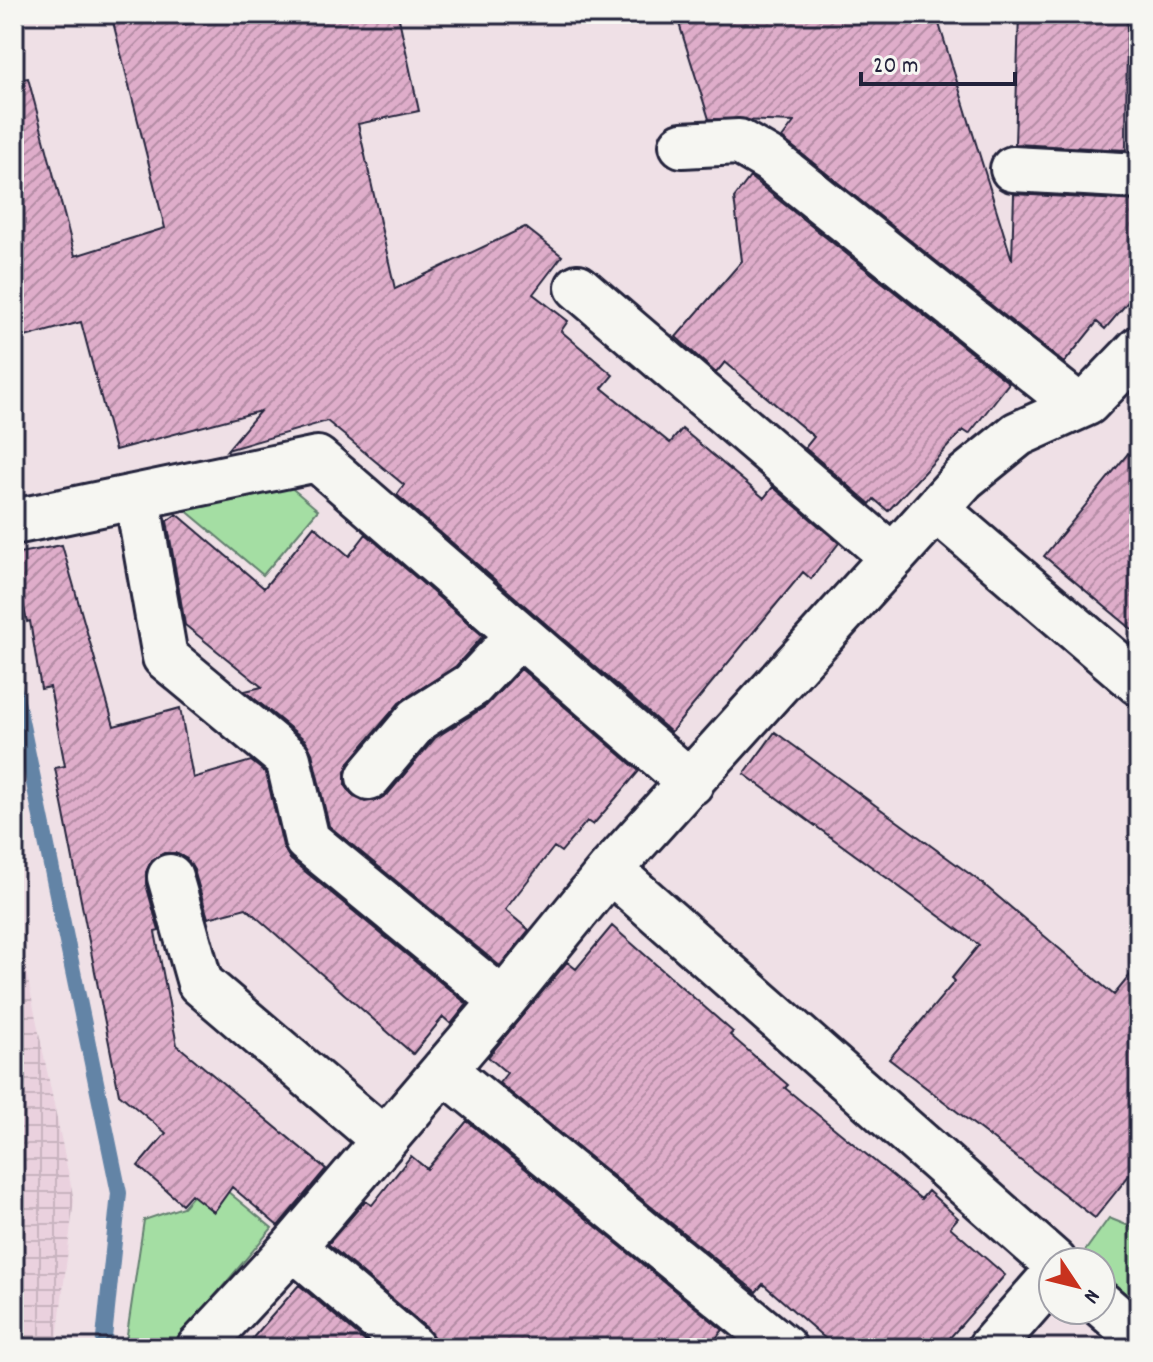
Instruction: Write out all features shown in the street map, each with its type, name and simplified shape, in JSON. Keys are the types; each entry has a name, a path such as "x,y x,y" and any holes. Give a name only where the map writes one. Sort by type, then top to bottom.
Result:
{"street":[{"path":"682,145 739,142 770,160 1078,406"},
{"path":"1013,169 1139,176"},
{"path":"578,287 893,557"},
{"path":"199,1348 293,1247 503,1001 610,870 964,478 1018,434 1087,403 1139,349"},
{"path":"14,522 317,459 691,783"},
{"path":"137,497 165,657 288,759 307,840 503,1001"},
{"path":"936,509 1139,683"},
{"path":"369,777 418,719 472,685 519,635"},
{"path":"610,870 1037,1247"},
{"path":"170,877 200,983 384,1140"},
{"path":"444,1070 784,1348"},
{"path":"293,1247 412,1348"},
{"path":"990,1348 1037,1294"},
{"path":"1117,1318 1139,1337"}],"shaded area":[{"path":"14,913 74,1200 56,1348 14,1348"}],"green space":[{"path":"282,480 318,510 263,575 178,504"},
{"path":"210,1177 272,1228 171,1348 125,1348 144,1220 183,1207"},
{"path":"1109,1218 1139,1230 1139,1306 1117,1288 1117,1246 1089,1246"}],"building":[{"path":"111,14 180,14 183,25 231,14 398,14 419,111 358,124 395,289 525,227 562,256 533,294 568,321 561,331 613,375 602,388 670,443 682,429 764,498 773,487 839,543 811,579 803,572 671,732 397,495 404,485 327,421 227,450 260,411 115,450 81,322 14,340 14,80 28,78 75,256 165,228"},
{"path":"676,14 936,14 1012,260 1014,194 1139,201 1139,289 1105,329 1097,322 1064,363 782,138 794,122 709,119"},
{"path":"1019,14 1127,14 1126,150 1015,144"},
{"path":"750,177 1009,383 969,434 963,430 888,511 874,499 870,504 805,448 814,437 725,362 716,373 676,337 742,261 734,198"},
{"path":"1139,440 1139,635 1044,556"},
{"path":"177,514 264,588 314,526 349,556 366,534 483,636 456,666 399,703 350,761 345,772 345,785 354,797 365,802 388,794 435,738 486,706 521,669 639,771 593,825 587,821 561,852 554,847 505,910 529,930 500,966 329,826 312,753 305,740 245,691 262,687 185,625 167,521"},
{"path":"62,545 114,726 180,708 193,778 251,761 266,773 283,846 290,859 467,1004 451,1024 443,1017 413,1054 246,908 208,918 194,870 187,859 175,853 164,853 152,860 146,872 146,884 159,931 155,932 177,1045 326,1169 278,1226 232,1187 214,1212 191,1194 182,1204 138,1166 166,1133 119,1094 55,768 65,766 50,687 41,689 30,621 27,622 14,560 14,554"},
{"path":"775,732 982,883 1114,995 1139,964 1139,1163 1095,1218 889,1059 955,981 952,978 979,945 744,774"},
{"path":"612,926 733,1032 730,1035 788,1085 785,1088 921,1199 928,1191 958,1218 950,1227 1005,1275 941,1348 836,1348 763,1284 756,1292 499,1083 507,1073 488,1057 567,962 576,969"},
{"path":"467,1121 723,1330 708,1348 436,1348 428,1329 328,1244 365,1201 372,1205 411,1156 427,1169"},
{"path":"299,1285 373,1348 244,1348"}],"waterway":[{"path":"14,687 119,1193 103,1348"}]}
